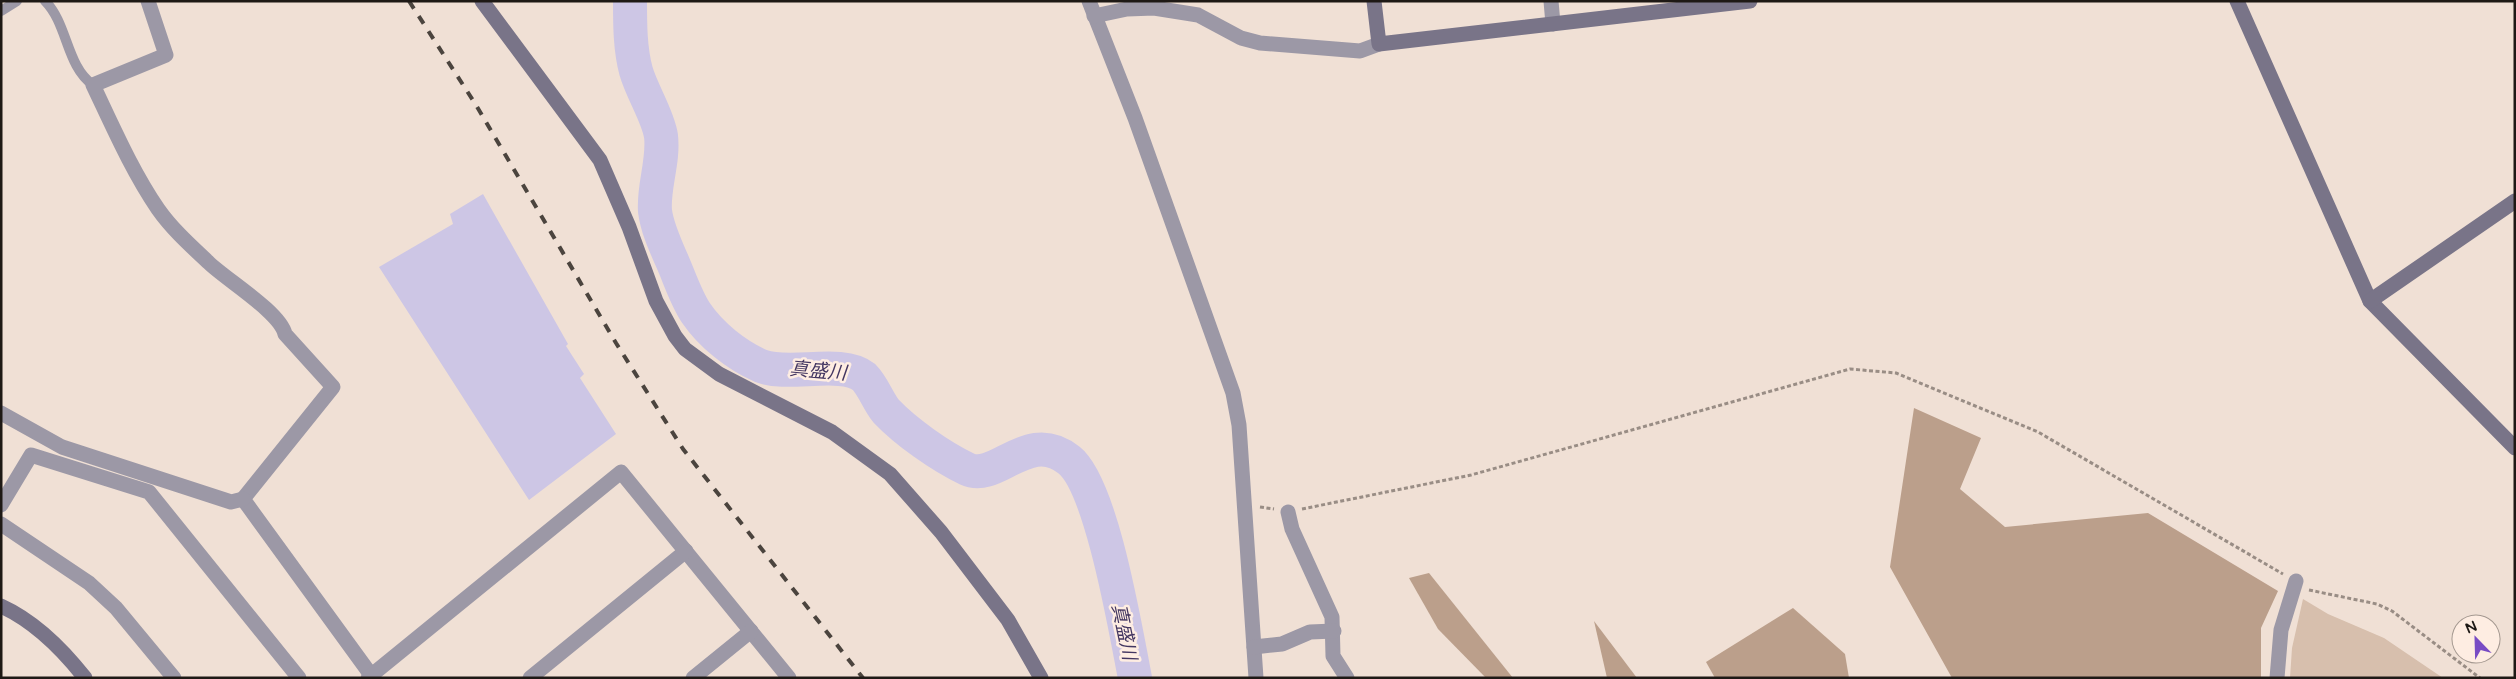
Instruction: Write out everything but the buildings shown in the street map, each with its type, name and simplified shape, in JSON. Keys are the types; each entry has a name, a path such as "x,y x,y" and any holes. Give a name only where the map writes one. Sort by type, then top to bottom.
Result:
{"street":[{"path":"1,413 62,447 231,502 243,499 333,387 266,310 210,264 158,209 122,147 93,85 166,54 148,1"},
{"path":"482,1 600,160 629,227 656,301 675,336 685,349 719,374 832,432 890,474 941,532 1008,620 1040,678"},
{"path":"1088,1 1135,118 1233,393 1239,426 1256,678"},
{"path":"1374,1 1380,44"},
{"path":"1551,1 1553,24"},
{"path":"1094,16 1127,9 1154,8 1198,15 1241,38 1260,43 1360,51 1380,44 1750,1"},
{"path":"2237,1 2370,301 2515,448"},
{"path":"2370,301 2515,201"},
{"path":"1,505 31,455 149,492 299,678"},
{"path":"243,499 369,677 621,472 789,678"},
{"path":"1288,512 1292,529 1324,597 1334,631 1333,656 1346,678"},
{"path":"1,524 89,583 116,608 174,678"},
{"path":"530,678 686,551"},
{"path":"2277,678 2281,630 2296,581"},
{"path":"1,606 17,615 48,639 85,678"},
{"path":"693,678 751,631"},
{"path":"1254,647 1271,647 1310,632 1334,631"}],"lane":[{"path":"1,11 17,1"},
{"path":"45,1 55,15 83,78 93,85"}],"path":[{"path":"1245,504 1288,512 1471,475 1850,368 1896,373 2038,432 2309,590 2377,604 2392,611 2480,678"}],"shaded area":[{"path":"483,194 568,344 566,346 584,374 580,378 616,434 529,500 379,267 453,224 450,214"},
{"path":"1914,408 1981,438 1960,489 2005,527 2148,513 2278,591 2261,628 2261,678 1952,678 1890,567"},
{"path":"1429,573 1513,678 1486,678 1438,629 1409,578"},
{"path":"2303,599 2328,614 2384,638 2443,678 2290,678 2292,648"},
{"path":"1793,608 1845,654 1849,678 1715,678 1706,662"},
{"path":"1594,621 1637,678 1607,678"}],"waterway":[{"name":"真盛川","path":"630,1 634,63 657,120 661,136 662,145 655,202 656,217 686,295 696,313 725,344 761,366 785,370 842,369 864,377 883,407 894,419 924,443 967,469 978,471 990,469 1014,457 1040,449 1054,451 1069,460 1081,475 1092,499 1102,529 1119,596 1135,678"}],"railway":[{"path":"409,1 476,105 616,343 683,449 863,678"}]}
